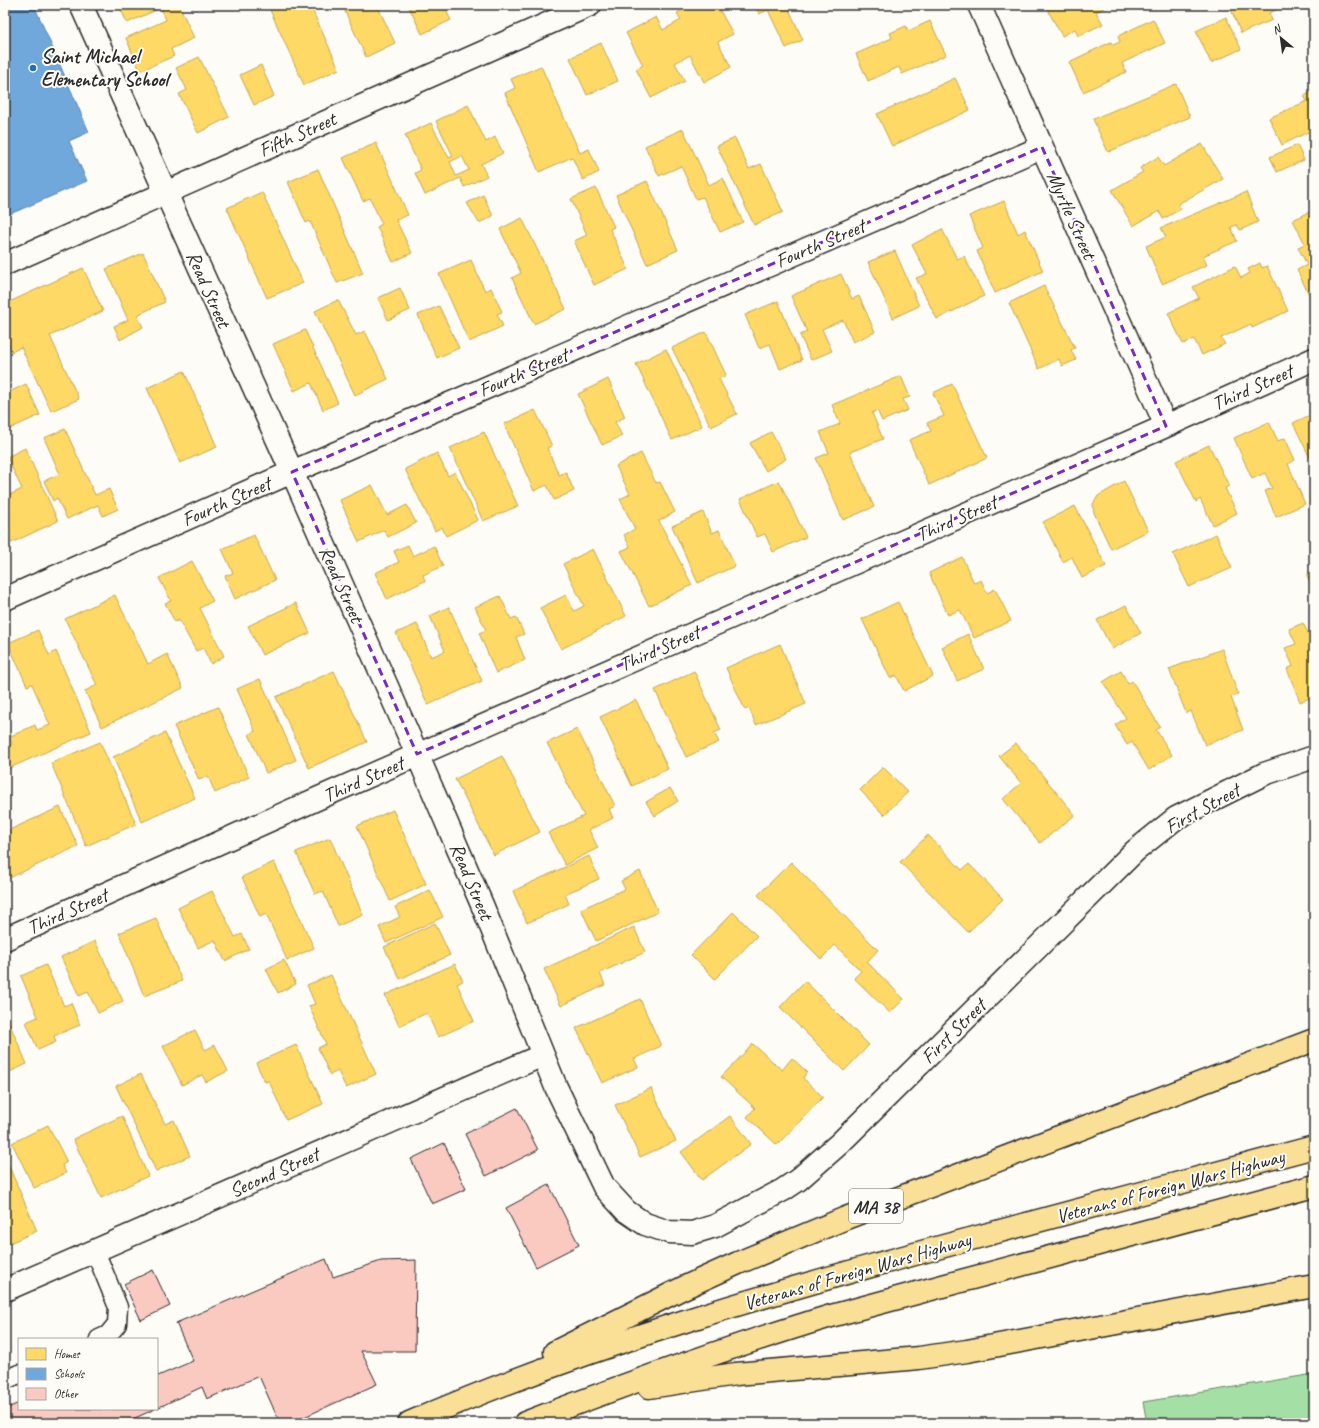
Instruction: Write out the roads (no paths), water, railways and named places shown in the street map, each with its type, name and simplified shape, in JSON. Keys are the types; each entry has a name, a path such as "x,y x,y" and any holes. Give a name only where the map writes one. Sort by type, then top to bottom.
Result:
{"main road":[{"name":"MA 38","path":"453,1404 683,1288 792,1240 846,1218 1314,1040"},
{"name":"Veterans of Foreign Wars Highway","path":"409,1423 453,1404 578,1356 721,1310 882,1263 1314,1147"},
{"name":"Veterans of Foreign Wars Highway","path":"526,1423 596,1395 754,1339 831,1316 1314,1186"},
{"path":"596,1395 736,1374 919,1358 967,1351 1314,1286"}],"street":[{"name":"Read Street","path":"81,5 292,472 417,754 483,907 556,1087 594,1167"},
{"name":"Fifth Street","path":"5,264 590,5"},
{"name":"Myrtle Street","path":"979,5 1166,426"},
{"name":"Fourth Street","path":"5,598 1042,147"},
{"name":"Third Street","path":"5,939 417,754 1166,426 1314,359"},
{"name":"First Street","path":"594,1167 604,1187 626,1211 645,1224 669,1232 692,1233 715,1226 783,1190 798,1180 840,1142 1136,851 1171,822 1201,804 1264,774 1314,757"},
{"name":"Second Street","path":"5,1290 543,1055"}],"lane":[{"path":"95,1251 118,1307 117,1324 108,1335 101,1338"},
{"path":"5,1380 18,1374"}],"place":[{"name":"Saint Michael Elementary School","path":"33,68"}]}
